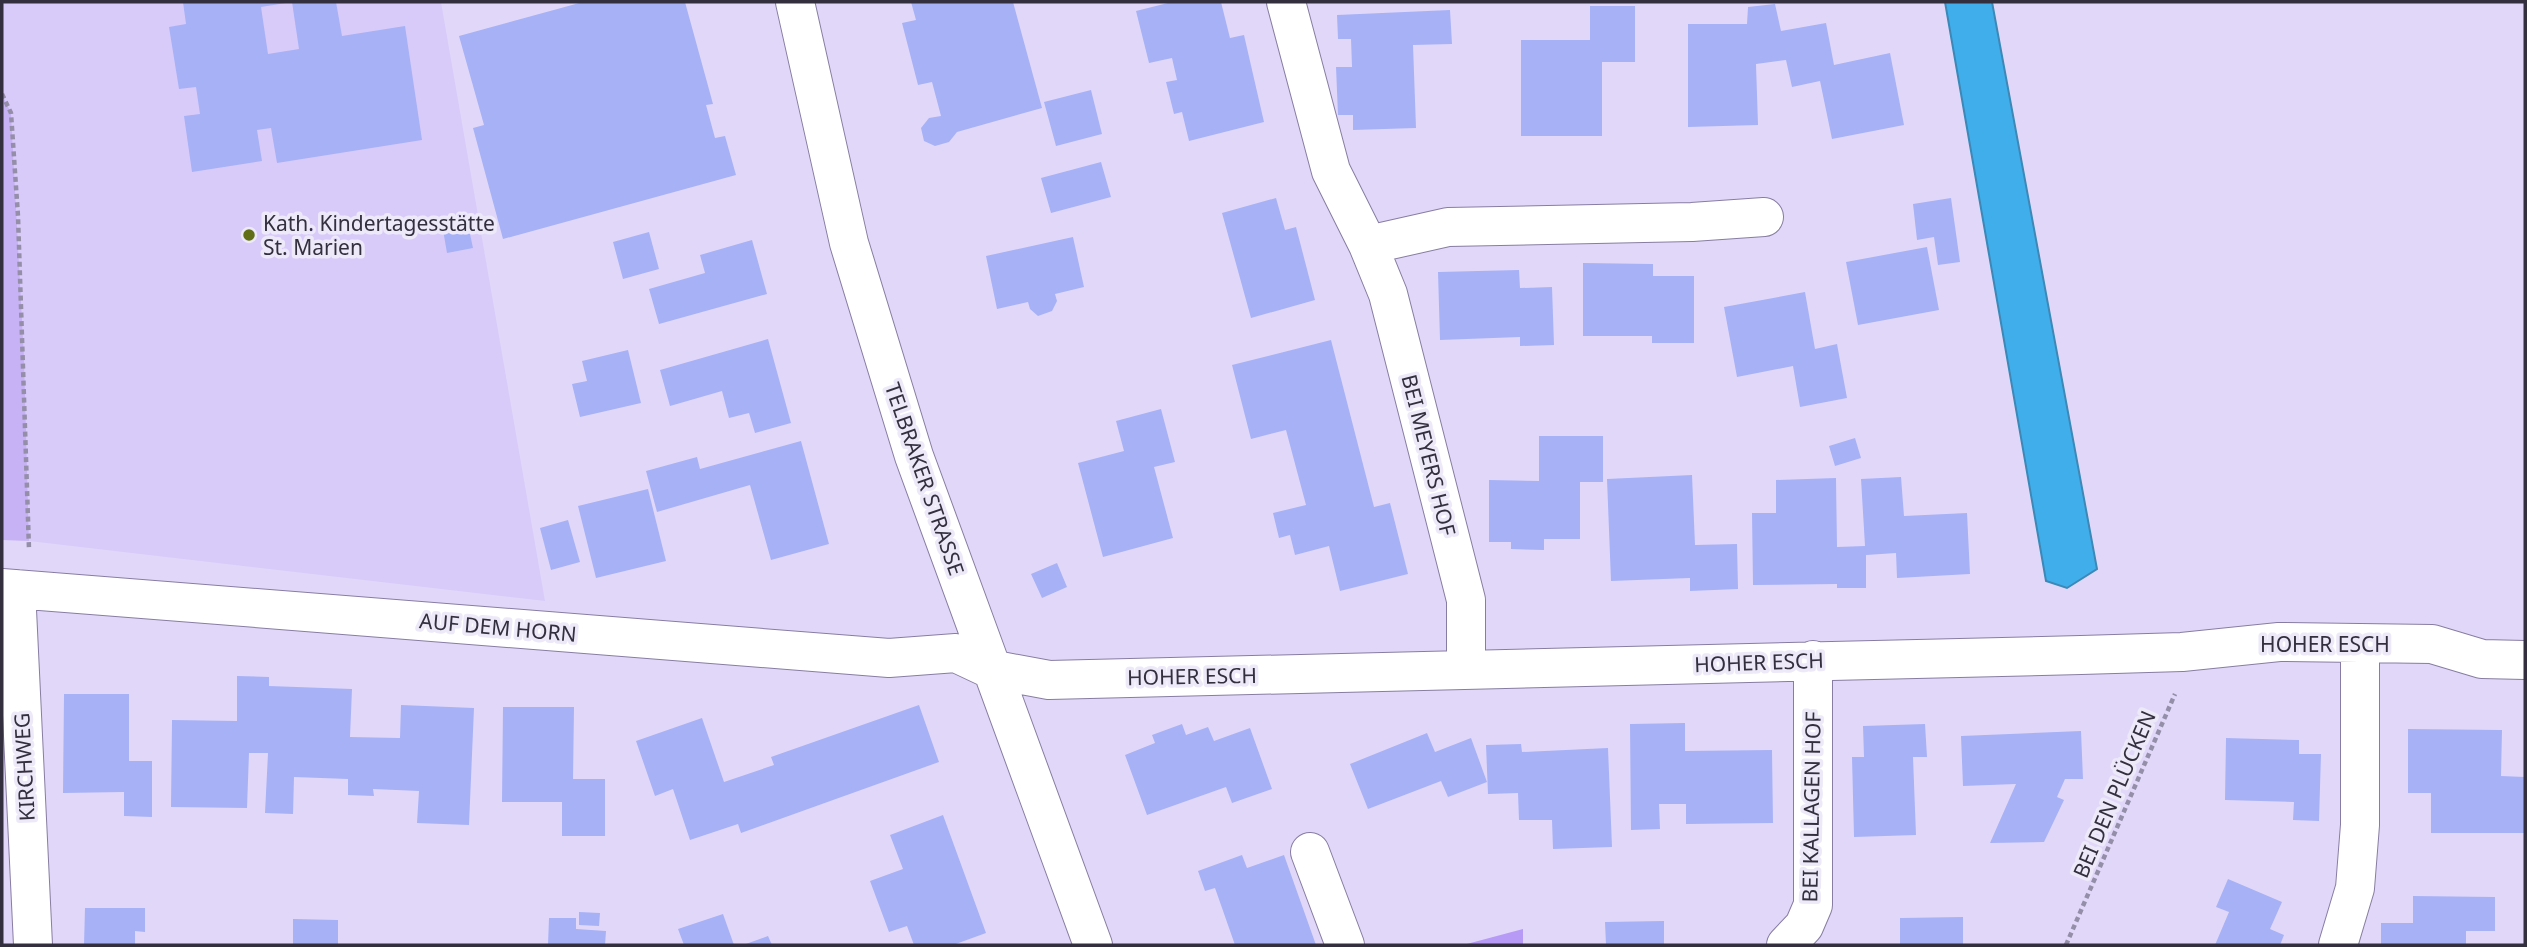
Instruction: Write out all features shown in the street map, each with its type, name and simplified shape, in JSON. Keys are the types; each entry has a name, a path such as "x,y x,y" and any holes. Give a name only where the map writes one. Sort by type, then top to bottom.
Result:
{"street":[{"name":"TELBRAKER STRASSE","path":"795,2 849,243 914,456 1093,945"},
{"name":"BEI MEYERS HOF","path":"1286,2 1331,171 1368,245 1388,294 1466,600 1466,670"},
{"path":"1368,245 1448,227 1692,222 1764,216"},
{"name":"AUF DEM HORN","path":"9,589 889,658 956,653 990,669"},
{"name":"KIRCHWEG","path":"9,589 33,945"},
{"name":"HOHER ESCH","path":"990,669 1049,680 2182,652 2279,642 2432,644 2482,659 2525,660"},
{"path":"2338,945 2355,888 2360,825 2360,643"},
{"name":"BEI KALLAGEN HOF","path":"1786,945 1804,926 1813,905 1813,660"},
{"path":"1310,852 1345,945"}],"path":[{"path":"2,94 11,113 24,357 29,558 9,589"},
{"name":"BEI DEN PLÜCKEN","path":"2066,945 2176,689 2182,652"}],"shaded area":[{"name":"Kath. Kindertagesstätte St. Marien","path":"2,2 441,2 545,601 29,541 24,357 11,113 2,94"},
{"path":"2,94 11,113 24,357 29,541 2,540"},
{"path":"1523,929 1523,945 1463,945"}],"water":[{"path":"1945,2 1992,2 2097,569 2067,588 2046,581"}],"building":[{"path":"183,2 292,2 336,2 342,36 405,26 422,140 277,163 271,128 257,130 262,161 192,172 184,116 200,114 196,87 179,89 169,27 186,24","holes":["292,2 299,49 268,54 261,7"]},
{"path":"583,2 685,2 713,104 706,105 715,138 725,136 736,175 503,239 473,128 484,125 459,36"},
{"path":"911,2 1013,2 1042,108 957,132 949,142 935,146 924,141 921,128 929,118 941,116 932,82 918,85 902,23 916,20"},
{"path":"1172,2 1221,2 1230,38 1244,35 1264,122 1189,141 1182,112 1174,114 1166,82 1177,80 1172,58 1149,63 1136,11"},
{"path":"1775,4 1781,31 1826,23 1834,65 1890,53 1904,125 1832,139 1820,81 1792,87 1786,60 1756,64 1758,125 1688,127 1688,24 1747,24 1748,7"},
{"path":"1590,6 1635,6 1635,62 1602,62 1602,136 1521,136 1521,40 1590,40"},
{"path":"1450,10 1452,44 1413,45 1416,128 1353,130 1353,115 1338,115 1336,67 1352,67 1351,39 1338,39 1337,15"},
{"path":"1091,90 1102,134 1056,146 1044,102"},
{"path":"1101,162 1111,197 1051,213 1041,178"},
{"path":"1276,198 1285,230 1296,227 1315,300 1251,318 1222,213"},
{"path":"1951,198 1960,262 1938,265 1934,237 1917,240 1913,204"},
{"path":"467,220 473,248 447,253 442,224"},
{"path":"649,232 659,269 623,279 613,242"},
{"path":"1073,237 1084,287 1055,294 1057,301 1052,311 1038,316 1030,309 1028,302 997,309 986,256"},
{"path":"752,240 767,294 659,324 649,289 705,273 700,255"},
{"path":"1927,247 1939,310 1858,325 1846,262"},
{"path":"1583,263 1653,264 1653,276 1694,276 1694,343 1652,343 1652,336 1583,336"},
{"path":"1519,270 1520,288 1552,287 1554,345 1520,346 1520,337 1440,340 1438,272"},
{"path":"1805,292 1815,349 1837,344 1847,398 1800,407 1793,366 1737,377 1724,307"},
{"path":"768,339 791,423 755,433 749,413 729,418 722,391 670,406 660,370"},
{"path":"1331,340 1374,507 1390,503 1408,574 1340,591 1329,546 1295,555 1290,535 1279,538 1273,513 1306,505 1286,430 1251,439 1232,365"},
{"path":"628,350 641,403 580,417 572,384 587,381 582,361"},
{"path":"1161,409 1175,462 1154,467 1173,538 1103,557 1078,463 1124,451 1116,421"},
{"path":"1539,436 1603,436 1603,482 1580,482 1580,539 1544,539 1544,550 1511,549 1511,542 1489,542 1489,480 1539,481"},
{"path":"1855,438 1861,458 1835,466 1829,446"},
{"path":"801,441 829,544 771,560 750,485 657,512 646,471 697,457 700,469"},
{"path":"1692,475 1695,545 1737,544 1738,589 1690,591 1690,578 1611,581 1607,479"},
{"path":"1901,477 1904,516 1967,513 1970,574 1897,578 1896,553 1866,555 1866,588 1837,588 1837,584 1753,585 1752,513 1776,513 1776,480 1836,478 1837,547 1865,546 1861,479"},
{"path":"648,489 666,561 596,578 578,506"},
{"path":"568,520 580,562 551,570 540,528"},
{"path":"1057,563 1067,587 1042,598 1031,574"},
{"path":"237,676 269,677 269,686 352,689 350,737 400,738 401,705 474,708 469,825 417,823 419,791 373,789 374,796 348,795 348,779 294,777 293,814 265,813 268,753 249,753 247,808 171,807 172,720 237,721"},
{"path":"64,694 129,694 129,761 152,761 152,817 124,816 124,792 63,793"},
{"path":"919,705 939,762 741,833 738,824 690,840 673,789 655,796 636,741 702,718 724,782 774,765 771,757"},
{"path":"503,707 574,707 573,779 605,779 605,836 562,836 562,802 502,802"},
{"path":"1685,723 1685,751 1772,750 1773,823 1686,824 1686,804 1659,804 1660,829 1631,830 1630,724"},
{"path":"1182,724 1186,735 1208,727 1214,741 1250,728 1272,789 1232,803 1226,787 1147,815 1125,755 1155,743 1152,735"},
{"path":"1925,724 1927,757 1913,757 1916,835 1854,837 1852,757 1864,757 1863,726"},
{"path":"2408,729 2502,730 2501,776 2525,777 2525,833 2431,833 2431,793 2408,793"},
{"path":"2081,731 2083,779 2065,779 2057,797 2064,800 2044,842 1990,843 2016,784 1963,786 1961,736"},
{"path":"1427,733 1435,752 1471,738 1487,782 1448,797 1441,781 1368,809 1350,764"},
{"path":"2226,738 2299,740 2299,754 2321,754 2319,821 2293,820 2294,802 2225,800"},
{"path":"1521,744 1522,752 1608,748 1612,847 1553,849 1552,820 1519,820 1518,793 1488,794 1486,745"},
{"path":"943,815 986,933 953,945 914,945 907,926 889,932 870,881 903,869 890,835"},
{"path":"1242,855 1247,868 1284,855 1316,945 1235,945 1215,888 1205,891 1198,871"},
{"path":"2228,879 2282,902 2270,929 2284,935 2280,945 2215,945 2229,912 2216,907"},
{"path":"2413,896 2495,897 2495,931 2466,931 2466,945 2381,945 2381,923 2413,923"},
{"path":"85,908 145,908 145,932 135,931 135,945 84,945"},
{"path":"579,912 600,913 599,926 579,925"},
{"path":"723,914 734,945 684,945 678,929"},
{"path":"1963,917 1963,945 1900,945 1900,918"},
{"path":"549,918 576,918 576,929 606,931 605,945 548,945"},
{"path":"293,919 338,920 338,945 293,945"},
{"path":"1664,921 1664,945 1606,945 1605,922"},
{"path":"768,936 772,945 743,945"}],"place":[{"name":"Kath. Kindertagesstätte St. Marien","path":"249,235"}]}
